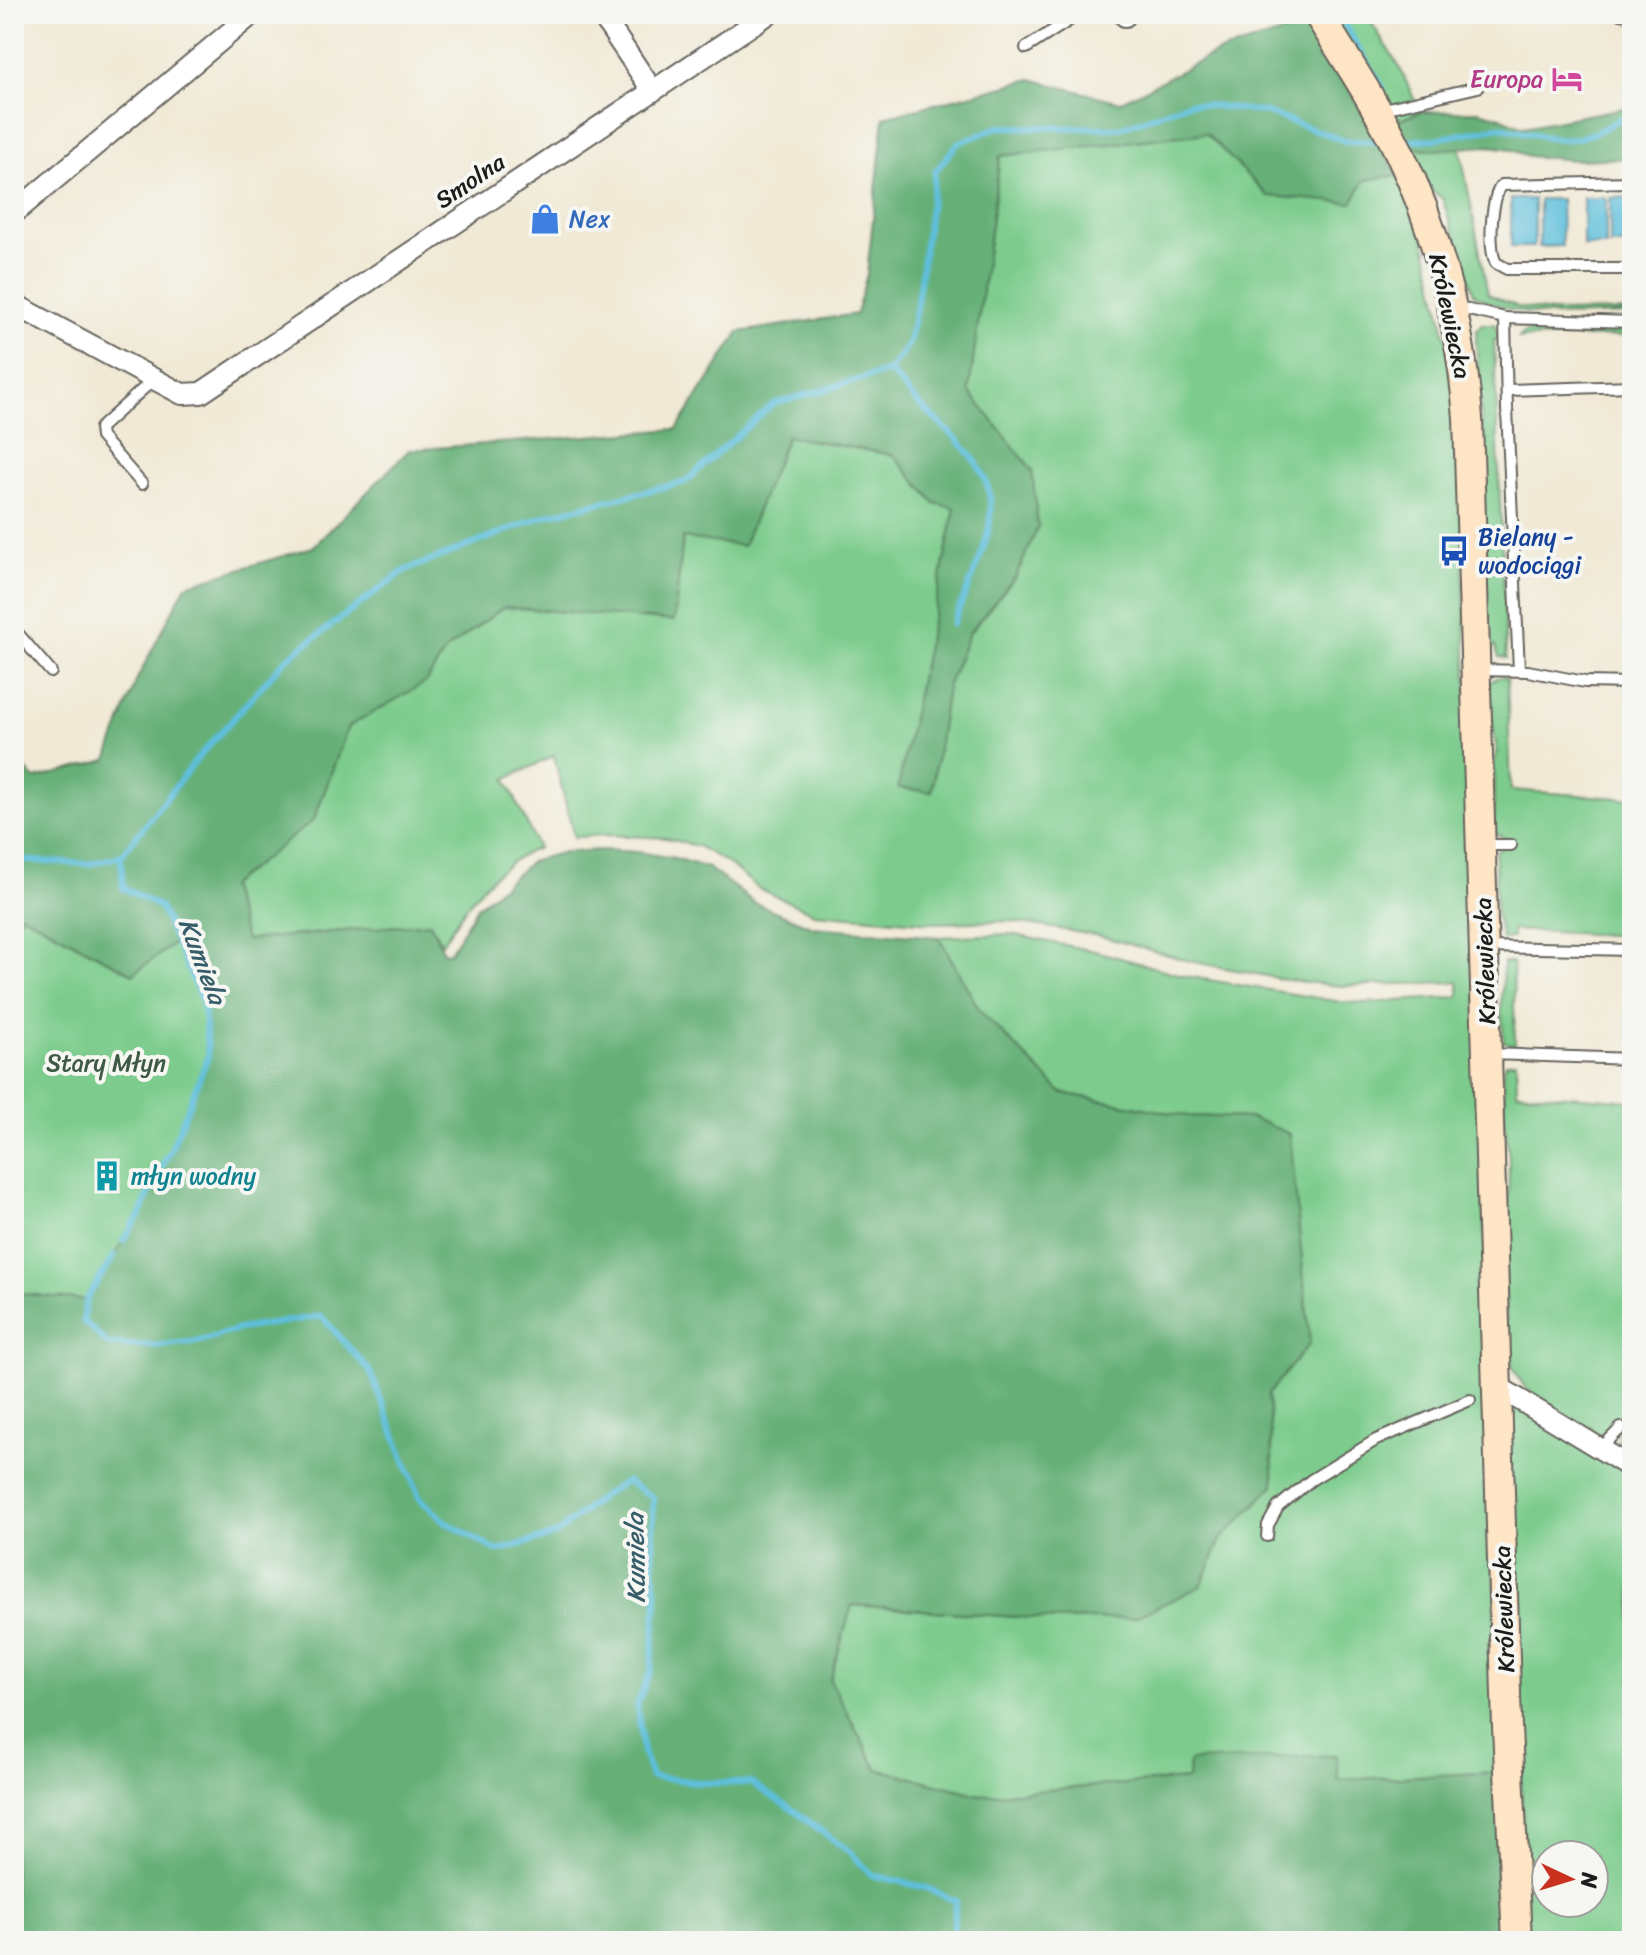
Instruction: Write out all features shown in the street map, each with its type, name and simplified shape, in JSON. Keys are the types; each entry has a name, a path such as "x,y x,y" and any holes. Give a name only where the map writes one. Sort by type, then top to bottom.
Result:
{"main road":[{"name":"Królewiecka","path":"1318,14 1389,131 1426,217 1461,346 1468,418 1508,1756 1517,1941"}],"street":[{"path":"14,213 252,14"},
{"path":"601,14 652,90"},
{"name":"Smolna","path":"154,379 182,394 201,393 768,14"},
{"path":"14,304 154,379"},
{"path":"1497,1386 1632,1468"}],"lane":[{"path":"1026,48 1079,14"},
{"path":"1620,14 1632,15"},
{"path":"1389,131 1478,87"},
{"path":"1632,182 1502,185 1494,196 1492,251 1496,263 1507,269 1632,269"},
{"path":"1452,307 1505,318 1632,322"},
{"path":"1505,318 1519,670"},
{"path":"142,484 101,437 100,428 154,379"},
{"path":"1508,390 1632,386"},
{"path":"14,629 51,672"},
{"path":"1476,670 1519,670 1585,682 1632,683"},
{"path":"1482,845 1511,845"},
{"path":"1485,947 1632,950"},
{"path":"1488,1054 1632,1059"},
{"path":"1267,1536 1268,1525 1278,1507 1311,1480 1376,1440 1470,1400"},
{"path":"1601,1448 1621,1428"}],"green space":[{"path":"1283,14 1307,14 1398,175 1365,180 1352,203 1268,196 1206,133 1000,156 969,391 1032,470 1038,527 1016,576 969,633 947,687 932,792 898,788 955,508 935,503 893,455 787,436 743,546 683,538 674,621 504,607 446,650 426,682 348,727 314,820 229,886 246,940 430,923 444,953 450,952 477,907 532,861 564,852 603,850 675,858 708,868 755,903 813,927 939,937 980,1011 1062,1093 1188,1116 1252,1118 1290,1134 1310,1343 1268,1394 1274,1485 1221,1539 1201,1586 1134,1618 1059,1620 852,1605 830,1680 877,1769 980,1795 1188,1779 1189,1761 1337,1755 1338,1780 1501,1772 1509,1941 14,1941 14,1293 86,1300 143,1210 208,1057 203,1003 176,942 133,974 21,914 14,930 14,757 35,779 107,760 137,679 186,585 313,547 409,450 677,429 739,332 856,314 867,274 884,117 1031,79 1120,102 1216,53 1292,30"},
{"path":"1329,14 1366,14 1400,68 1420,112 1396,121"},
{"path":"1632,93 1632,158 1574,160 1528,156 1506,148 1487,146 1433,150 1408,146 1396,121 1420,112 1478,111 1523,127 1624,108"},
{"path":"1206,133 1268,196 1398,175 1424,238 1458,393 1501,1772 1337,1780 1337,1756 1189,1762 1188,1779 980,1795 877,1769 830,1680 852,1605 1059,1620 1133,1618 1201,1586 1221,1539 1274,1485 1268,1394 1310,1342 1252,1118 1188,1116 1061,1093 980,1011 939,937 1010,934 1099,952 1185,976 1341,1002 1459,997 1459,982 1341,986 1287,980 1189,961 1100,936 1010,921 932,923 814,913 759,889 729,864 697,846 666,838 574,837 554,756 506,779 538,848 508,865 482,888 442,944 430,923 245,940 229,885 314,820 348,727 426,682 446,650 504,607 674,620 683,537 743,545 787,436 893,455 935,503 955,507 899,788 931,791 947,687 969,633 1016,576 1032,470 969,391 1000,156"},
{"path":"1408,146 1433,150 1460,148 1488,294 1518,307 1551,312 1632,311 1632,314 1571,316 1531,313 1511,310 1474,294 1442,198 1426,187"},
{"path":"1482,324 1495,324 1500,339 1494,340 1506,658 1499,657 1495,646 1491,646 1491,661 1488,656 1476,338 1477,329"},
{"path":"1632,331 1632,336 1519,338 1525,332"},
{"path":"1498,677 1507,677 1511,790 1632,799 1632,936 1512,930 1512,938 1502,939 1496,915 1495,855 1511,841 1492,832 1493,768 1497,752 1492,701 1487,695 1490,682"},
{"name":"Stary Młyn","path":"21,914 133,974 176,942 203,1003 208,1057 143,1210 86,1300 14,1293 14,930"},
{"path":"1503,963 1513,963 1515,1046 1504,1042 1501,1011"},
{"path":"1516,1061 1517,1092 1632,1101 1632,1457 1613,1445 1624,1431 1604,1439 1526,1389 1507,1351 1504,1246 1509,1158 1504,1119 1504,1067 1506,1063"},
{"path":"1522,1408 1632,1477 1632,1941 1527,1941 1508,1419"}],"water":[{"path":"1632,197 1632,245 1610,245 1610,198"},
{"path":"1583,198 1606,198 1606,246 1583,246"},
{"path":"1511,199 1534,199 1534,247 1511,247"},
{"path":"1539,199 1561,199 1562,246 1539,247"}],"waterway":[{"path":"1338,14 1383,88"},
{"path":"121,856 196,760 285,660 404,571 547,515 685,482 773,404 889,371 909,343 935,172 958,143 998,127 1120,128 1189,103 1264,112 1346,141 1383,142"},
{"path":"1402,141 1435,139 1500,127 1561,140 1579,138 1597,132 1632,112"},
{"path":"889,371 967,451 986,482 990,520 985,543 953,624"},
{"name":"Kumiela","path":"121,856 123,888 160,907 203,1003 208,1057 170,1152 152,1183 143,1210 123,1241"},
{"name":"Kumiela","path":"14,860 89,864 121,856"},
{"name":"Kumiela","path":"114,1256 86,1300 83,1321 108,1344 154,1346 200,1341 239,1329 321,1316 370,1371 420,1499 446,1522 497,1551 555,1535 626,1481 653,1497 653,1561 657,1600 651,1670 637,1704 643,1752 651,1777 707,1783 751,1783 850,1852 872,1875 927,1888 956,1901 952,1941"}],"place":[{"name":"Europa","path":"1567,79"},
{"name":"Nex","path":"545,219"},
{"name":"Bielany - wodociągi","path":"1454,551"},
{"name":"młyn wodny","path":"107,1176"}]}
